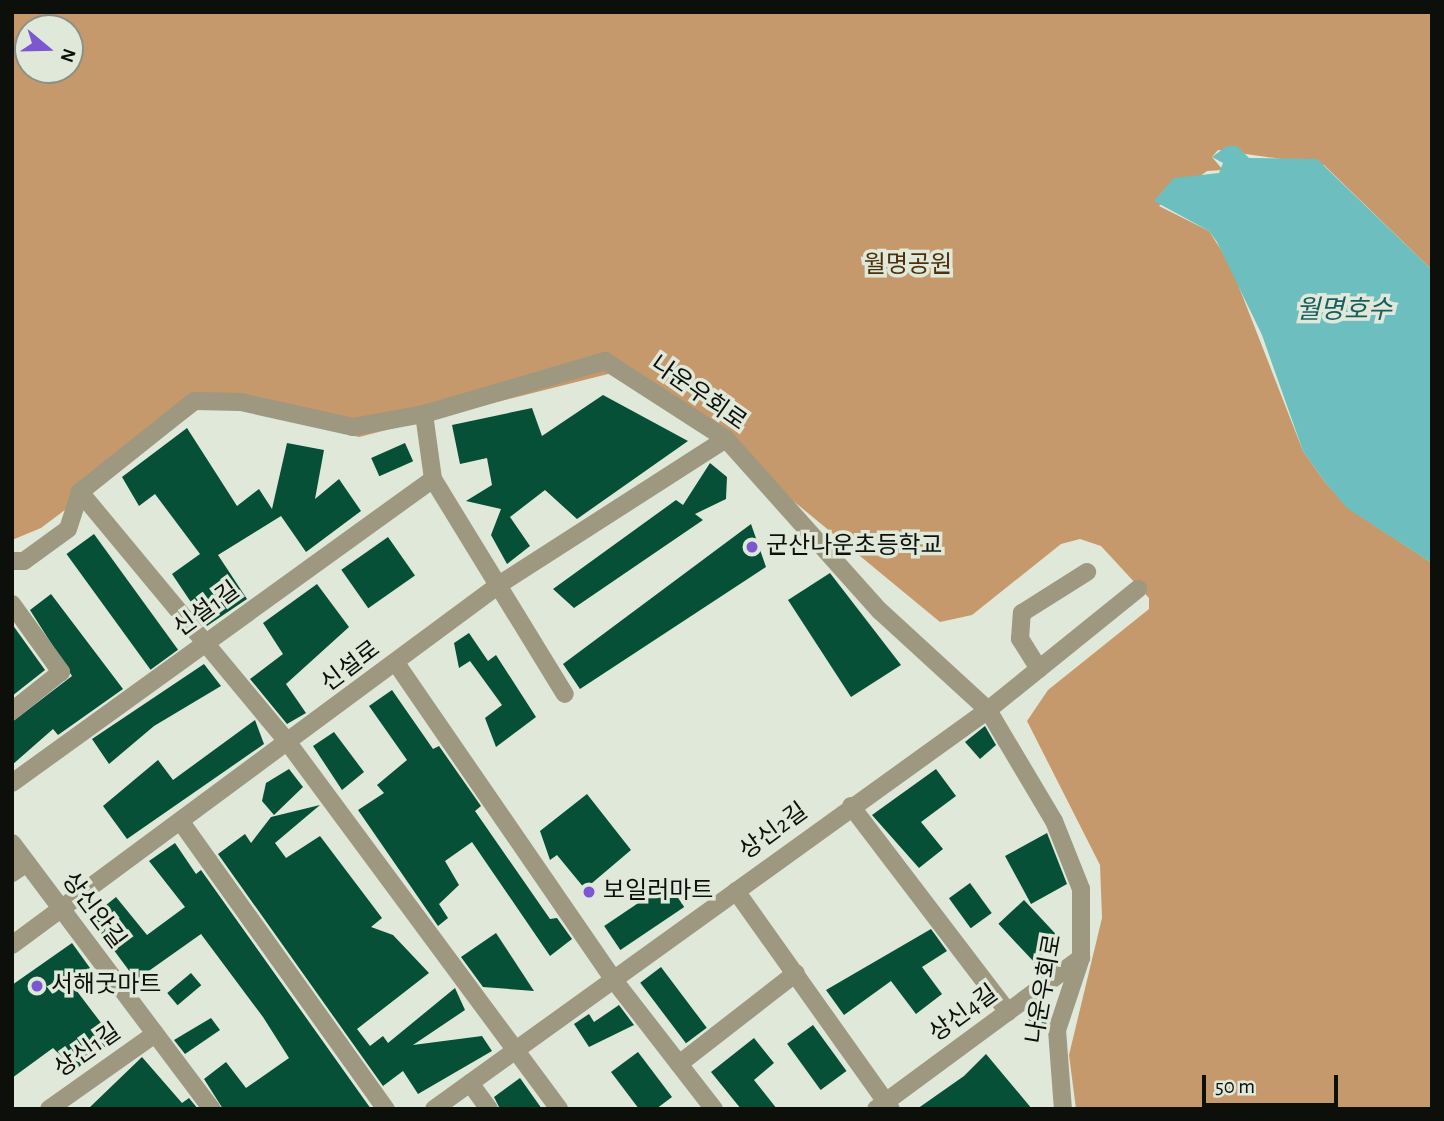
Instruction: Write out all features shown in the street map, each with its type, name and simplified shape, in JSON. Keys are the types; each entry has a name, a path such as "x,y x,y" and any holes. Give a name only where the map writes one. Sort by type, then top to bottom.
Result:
{"street":[{"name":"나운우회로","path":"80,492 194,401 242,402 353,428 424,414 605,360 726,439 880,611 988,710 1054,821 1081,889 1080,958 1057,1030 1063,1109"},
{"path":"424,414 433,479 500,584 565,694"},
{"name":"신설로","path":"12,945 289,744 500,584 726,439"},
{"name":"신설1길","path":"12,783 433,479"},
{"path":"12,561 24,561 68,529 80,492"},
{"path":"80,492 207,640 289,744 519,1048 559,1109"},
{"path":"1039,669 1020,639 1022,613 1087,572"},
{"name":"상신2길","path":"434,1109 851,806 988,710 1138,589"},
{"path":"12,604 61,672 12,711"},
{"path":"396,663 613,979 714,1109"},
{"path":"851,806 1008,1012"},
{"path":"181,822 386,1109"},
{"name":"상신안길","path":"12,843 20,868 61,909 212,1109"},
{"path":"736,891 796,973 884,1106"},
{"name":"상신4길","path":"884,1106 1080,958"},
{"path":"680,1064 796,973"},
{"name":"상신1길","path":"49,1109 155,1034"},
{"path":"470,1083 489,1109"}],"green space":[{"name":"월명공원","path":"12,12 1432,12 1432,270 1324,165 1218,150 1212,157 1223,170 1207,171 1159,206 1209,231 1230,264 1303,451 1325,482 1348,508 1432,563 1432,1109 1076,1109 1069,1055 1102,918 1100,865 1027,721 1048,690 1149,609 1149,598 1101,546 1080,539 1061,544 972,615 940,622 746,462 612,373 359,437 229,407 199,409 41,528 12,540"}],"water":[{"name":"월명호수","path":"1227,146 1237,146 1249,158 1317,159 1432,270 1432,563 1347,508 1325,482 1303,451 1262,335 1217,242 1209,231 1154,201 1174,178 1219,173 1223,163 1212,157"}],"building":[{"path":"603,395 688,441 577,519 545,490 510,517 530,546 507,564 491,535 501,509 466,501 492,485 487,458 460,464 452,425 532,408 542,436"},
{"path":"187,428 237,506 259,489 272,509 287,443 324,450 315,499 339,479 361,511 306,552 281,516 218,555 247,599 207,626 172,574 200,554 155,494 139,506 122,477"},
{"path":"405,443 413,461 379,476 371,458"},
{"path":"710,463 727,477 726,499 695,514 703,520 574,608 553,589 676,500 683,505"},
{"path":"751,524 766,567 580,689 563,664"},
{"path":"94,534 178,650 151,670 66,554"},
{"path":"388,537 415,576 368,608 341,570"},
{"path":"830,573 901,665 851,697 788,600"},
{"path":"317,584 349,627 286,684 306,713 287,724 250,679 283,654 263,623"},
{"path":"51,594 123,689 58,735 53,729 12,765 12,722 72,676 30,610"},
{"path":"12,624 45,670 12,696"},
{"path":"469,633 488,661 496,655 536,717 496,747 485,718 502,705 470,661 459,668 454,643"},
{"path":"204,664 221,686 154,726 109,764 92,739"},
{"path":"392,690 433,749 439,746 481,806 475,811 550,919 557,918 572,939 550,956 472,842 445,861 459,885 439,904 448,918 438,926 358,810 384,793 377,785 407,760 369,706"},
{"path":"255,720 264,744 127,839 103,806 158,760 173,780"},
{"path":"985,726 996,745 980,759 965,742"},
{"path":"334,732 364,772 342,790 313,746"},
{"path":"289,769 303,787 274,815 262,801 266,783"},
{"path":"936,769 956,796 921,822 943,849 919,868 872,815"},
{"path":"587,794 631,850 585,889 557,855 550,860 540,831"},
{"path":"320,805 275,843 286,858 320,836 382,918 371,927 393,935 429,973 357,1029 370,1046 383,1036 388,1043 455,988 465,1010 413,1045 482,1036 492,1051 418,1094 403,1071 383,1086 218,854 245,834 251,843 271,817"},
{"path":"1047,833 1067,884 1031,904 1005,856"},
{"path":"175,843 196,874 201,870 371,1109 223,1109 204,1079 226,1062 246,1088 289,1058 263,1017 201,934 136,980 90,918 116,897 147,935 185,907 149,861"},
{"path":"668,883 684,907 620,950 604,926"},
{"path":"970,883 992,913 971,928 949,898"},
{"path":"1024,900 1061,939 1035,963 998,924"},
{"path":"931,929 947,951 922,967 942,994 916,1014 891,981 844,1015 826,990"},
{"path":"496,933 534,991 483,987 461,957"},
{"path":"72,943 90,968 70,982 114,1040 75,1070 53,1048 12,1078 12,985"},
{"path":"661,967 707,1028 686,1043 640,983"},
{"path":"191,973 201,985 178,1005 167,993"},
{"path":"1048,1004 1047,1023 1037,1031 1028,1019"},
{"path":"619,1005 634,1025 589,1047 574,1024 589,1014 594,1022"},
{"path":"211,1018 220,1030 185,1054 174,1040"},
{"path":"813,1025 847,1071 821,1090 787,1044"},
{"path":"754,1038 774,1063 754,1080 777,1109 741,1109 711,1072"},
{"path":"638,1052 672,1097 656,1109 639,1109 611,1072"},
{"path":"986,1054 1032,1109 917,1109 964,1076"},
{"path":"142,1057 182,1103 189,1098 198,1109 88,1109"},
{"path":"520,1078 542,1109 500,1109 494,1097"}],"place":[{"name":"군산나운초등학교","path":"752,547"},
{"name":"보일러마트","path":"589,892"},
{"name":"서해굿마트","path":"37,986"}]}
